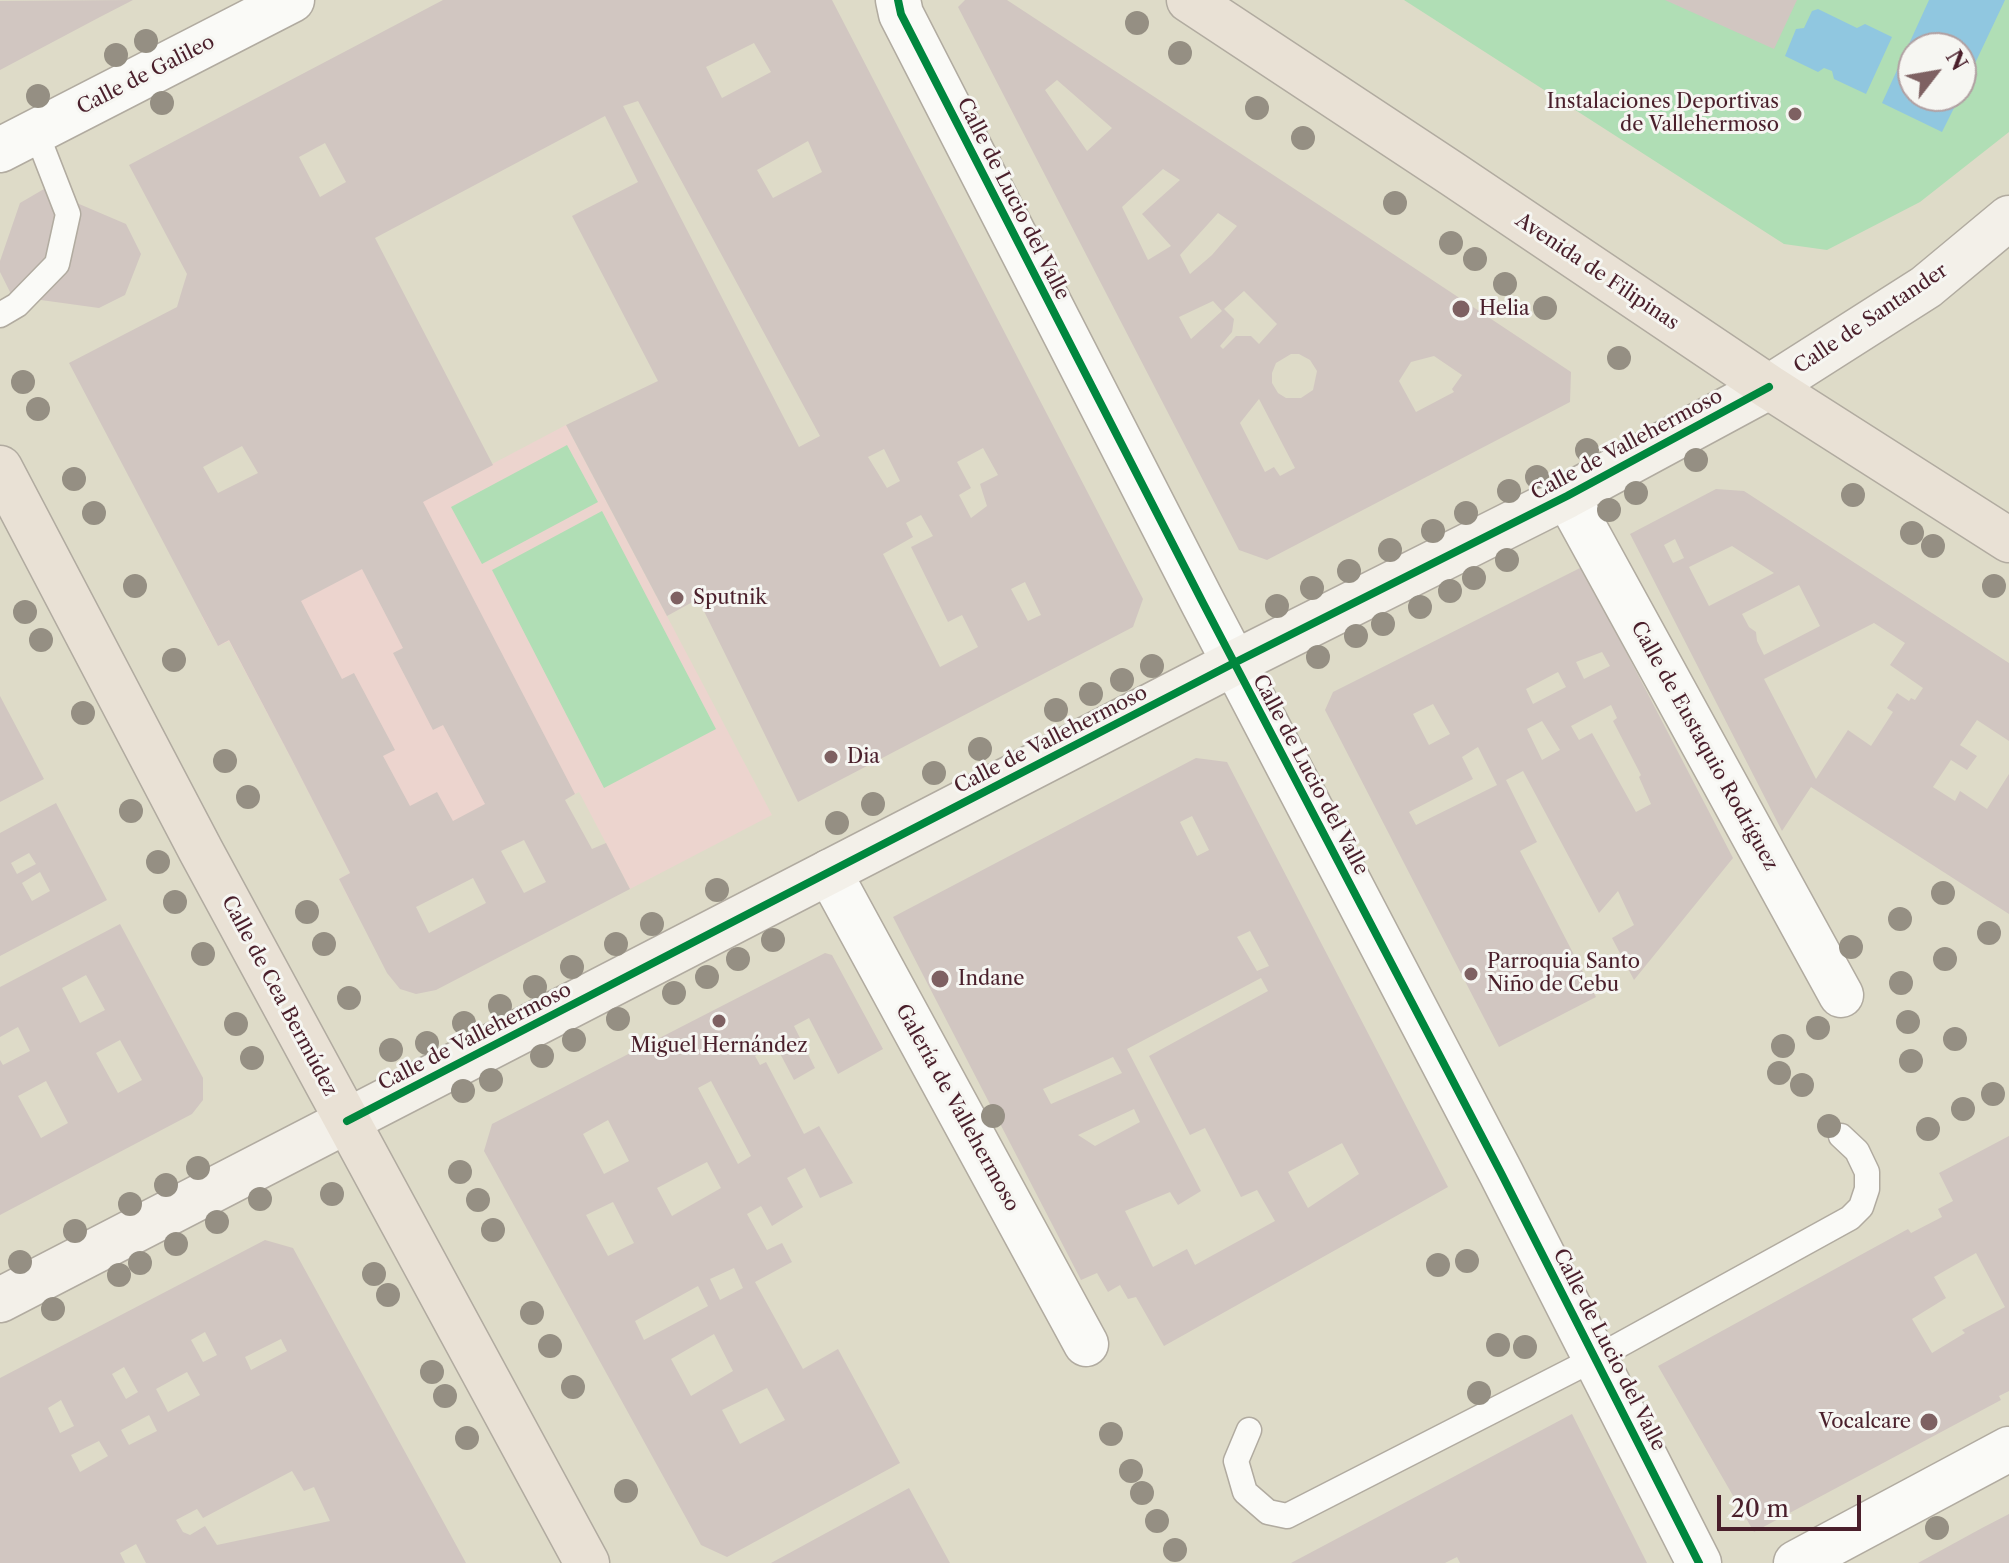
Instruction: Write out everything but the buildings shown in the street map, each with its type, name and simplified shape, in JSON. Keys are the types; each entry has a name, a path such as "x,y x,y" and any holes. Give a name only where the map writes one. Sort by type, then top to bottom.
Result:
{"main road":[{"name":"Avenida de Filipinas","path":"1189,0 1769,387 2009,540"},
{"name":"Calle de Cea Bermúdez","path":"0,468 201,851 587,1563"}],"street":[{"name":"Calle de Galileo","path":"18,141 292,0"},
{"name":"Calle de Lucio del Valle","path":"898,0 901,14 1234,663 1501,1173 1699,1563"},
{"name":"Calle de Santander","path":"1769,387 1926,287 2009,218"},
{"name":"Calle de Vallehermoso","path":"0,1300 1234,663 1567,496 1769,387"},
{"name":"Calle de Eustaquio Rodríguez","path":"1567,496 1841,995"},
{"name":"Galería de Vallehermoso","path":"829,872 1086,1344"},
{"path":"1796,1563 2009,1449"}],"lane":[{"path":"0,315 17,305 57,264 68,214 18,141"},
{"path":"1249,1430 1236,1461 1245,1492 1268,1512 1287,1516 1594,1359 1850,1218 1861,1207 1867,1189 1867,1172 1857,1151 1841,1136"}],"shaded area":[{"path":"566,425 772,815 630,889 579,792 354,909 339,879 350,873 291,758 229,641 218,646 202,617"}],"green space":[{"name":"Instalaciones Deportivas de Vallehermoso","path":"1404,0 2009,0 2009,132 1920,202 1827,250 1784,244"},
{"path":"567,445 598,502 482,564 451,507"},
{"path":"602,511 716,729 604,788 492,570"}],"water":[{"path":"1929,0 2005,0 1977,59 1977,32 1914,32"},
{"path":"1818,9 1857,28 1865,24 1892,37 1866,94 1834,79 1832,71 1824,68 1818,72 1785,56 1796,29 1804,28 1812,11"},
{"path":"1897,70 1897,110 1882,103"},
{"path":"1901,112 1952,112 1942,132"}],"cycle path":[{"path":"898,0 901,14 1203,603 1501,1173 1699,1563"},
{"path":"347,1121 1234,663 1567,496 1769,387"}],"place":[{"name":"Instalaciones Deportivas de Vallehermoso","path":"1795,114"},
{"name":"Helia","path":"1461,309"},
{"name":"Sputnik","path":"677,598"},
{"name":"Dia","path":"831,757"},
{"name":"Parroquia Santo Niño de Cebu","path":"1471,974"},
{"name":"Indane","path":"940,979"},
{"name":"Miguel Hernández","path":"719,1021"},
{"name":"Vocalcare","path":"1929,1422"}]}
